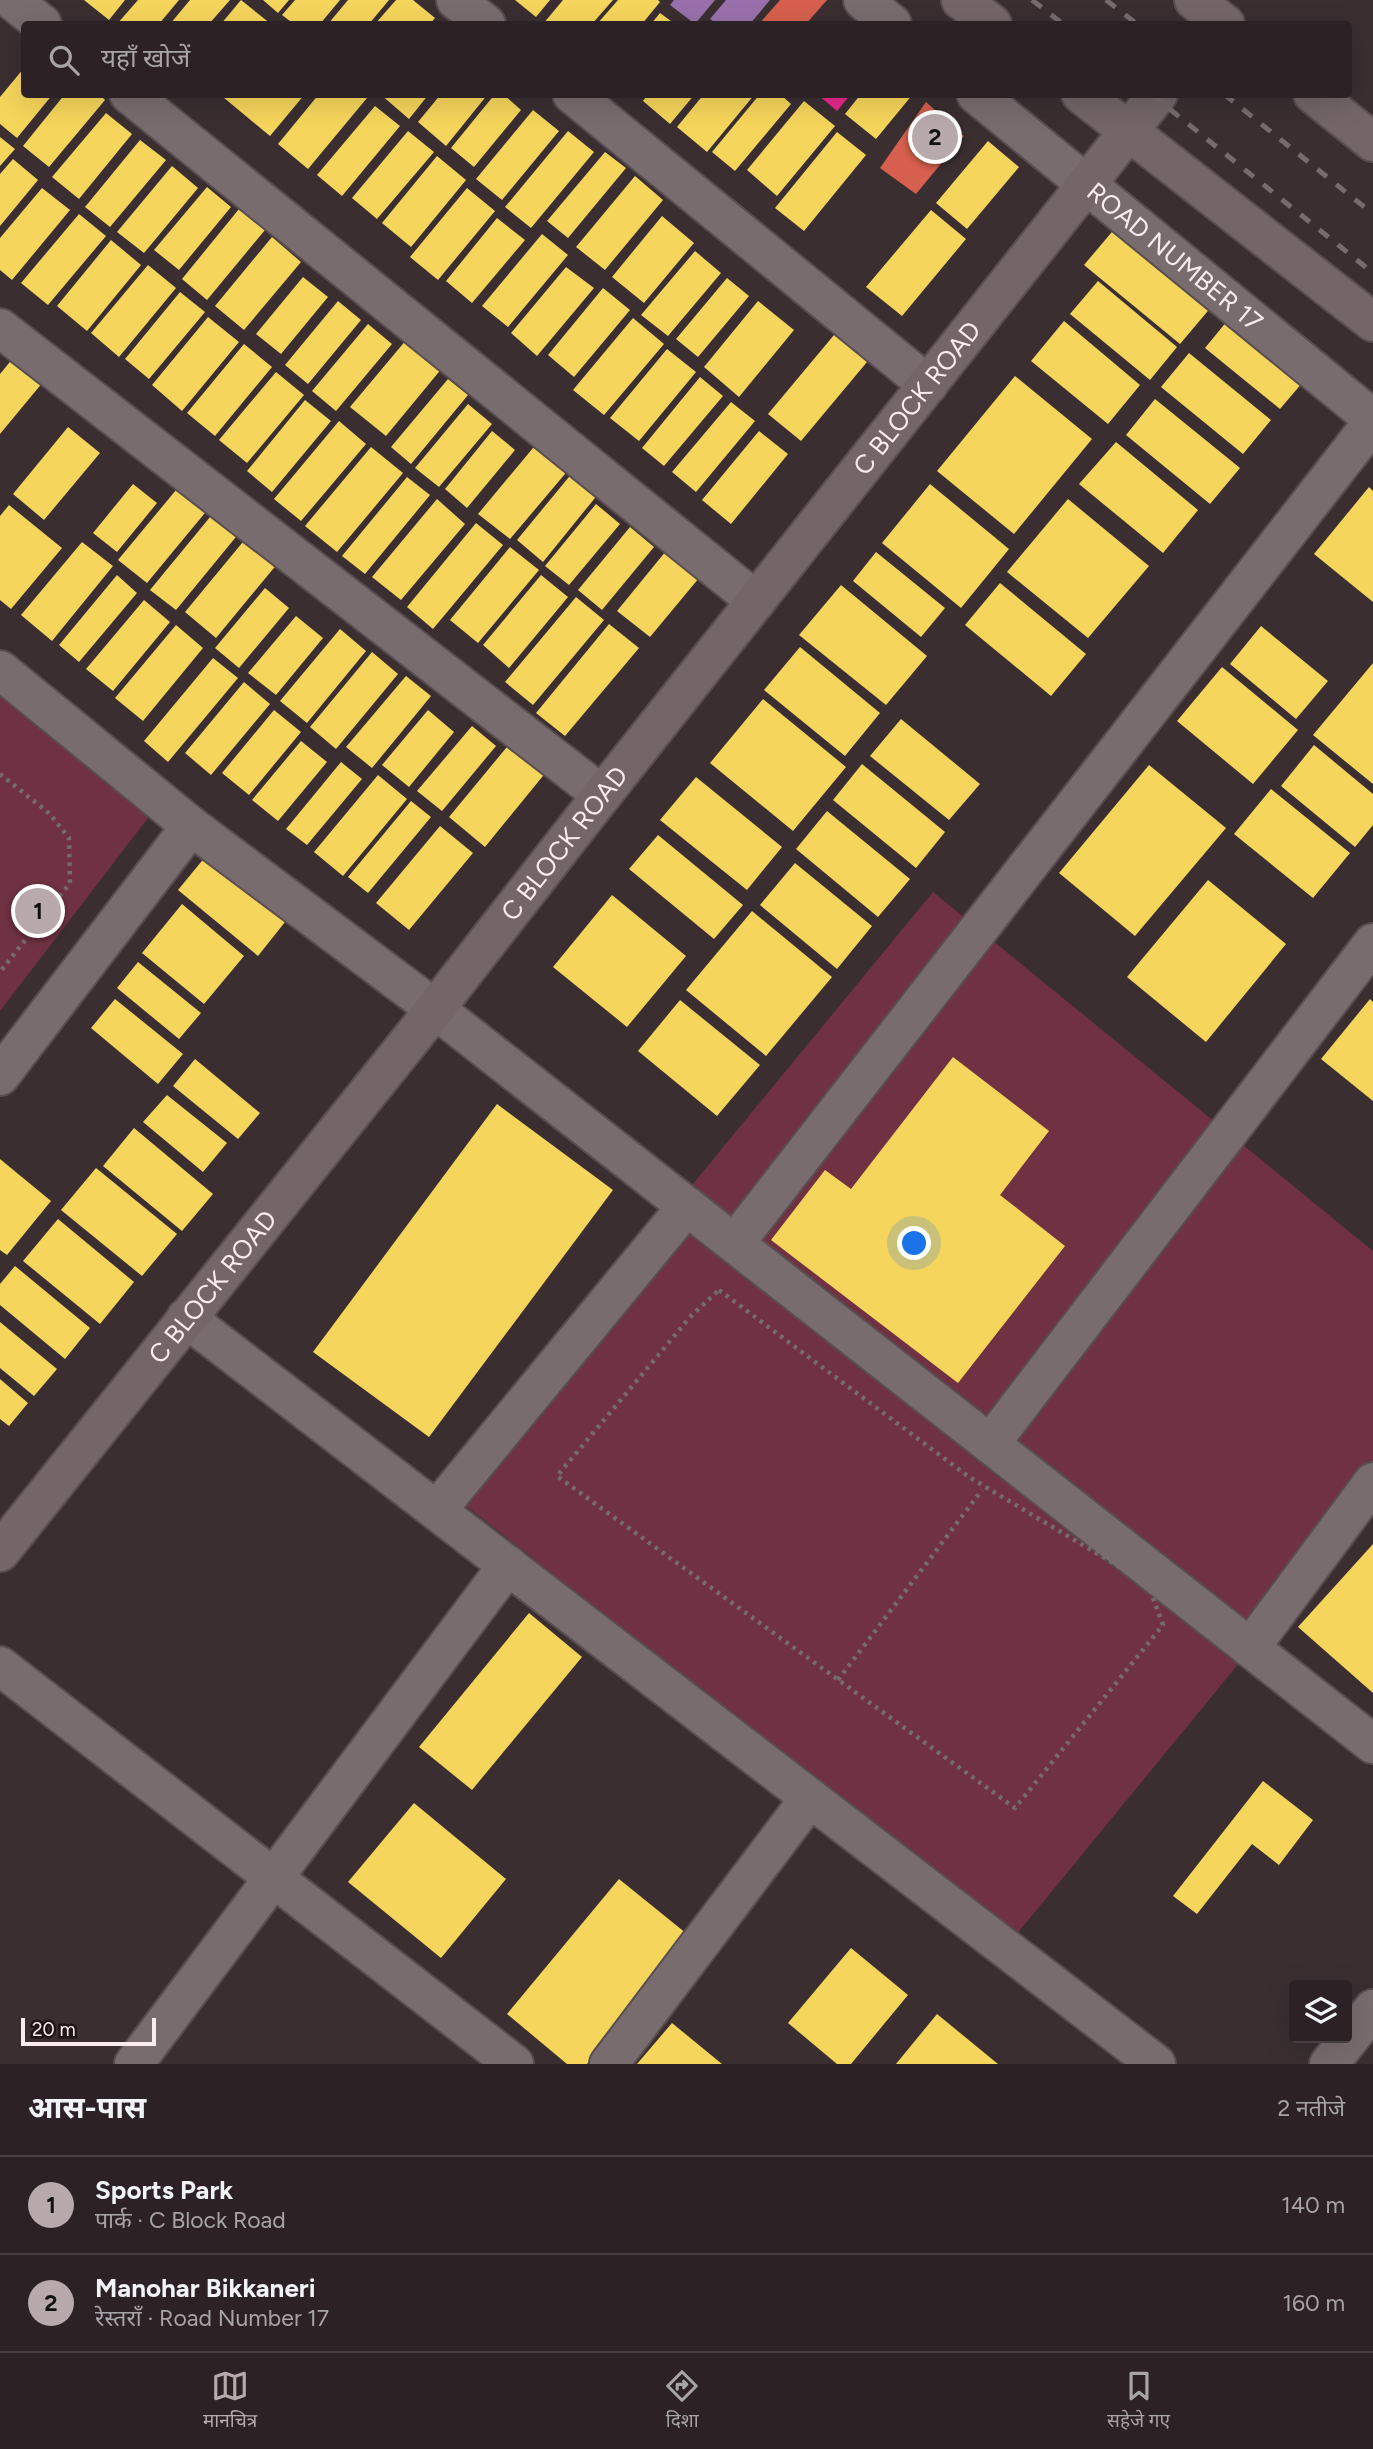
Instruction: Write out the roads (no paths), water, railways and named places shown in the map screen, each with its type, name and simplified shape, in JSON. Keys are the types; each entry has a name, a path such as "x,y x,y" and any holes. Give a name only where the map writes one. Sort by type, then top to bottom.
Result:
{"street":[{"path":"0,17 13,0 38,21"},
{"path":"456,0 482,21"},
{"path":"863,0 888,21"},
{"path":"961,0 988,21"},
{"path":"134,98 756,601"},
{"path":"577,98 928,384"},
{"name":"ROAD NUMBER 17","path":"981,98 1373,420"},
{"path":"1086,98 1373,322"},
{"name":"C BLOCK ROAD","path":"0,1552 435,1009 1155,98"},
{"path":"1318,98 1373,142"},
{"path":"0,328 602,795"},
{"path":"735,1243 1373,420"},
{"path":"0,670 191,826 435,1009 1373,1744"},
{"path":"0,1076 191,826"},
{"path":"990,1444 1373,943"},
{"path":"437,1510 687,1206"},
{"path":"186,1318 1156,2064"},
{"path":"1250,1648 1373,1482"},
{"path":"134,2064 508,1565"},
{"path":"0,1666 514,2064"},
{"path":"609,2064 810,1798"},
{"path":"1329,2064 1369,2024"}],"railway":[{"path":"1032,0 1059,21"},
{"path":"1106,0 1133,21"},
{"path":"1156,98 1373,273"},
{"path":"1229,98 1373,214"}],"place":[{"name":"Manohar Bikkaneri","path":"935,137"},
{"name":"Sports Park","path":"38,911"}]}
